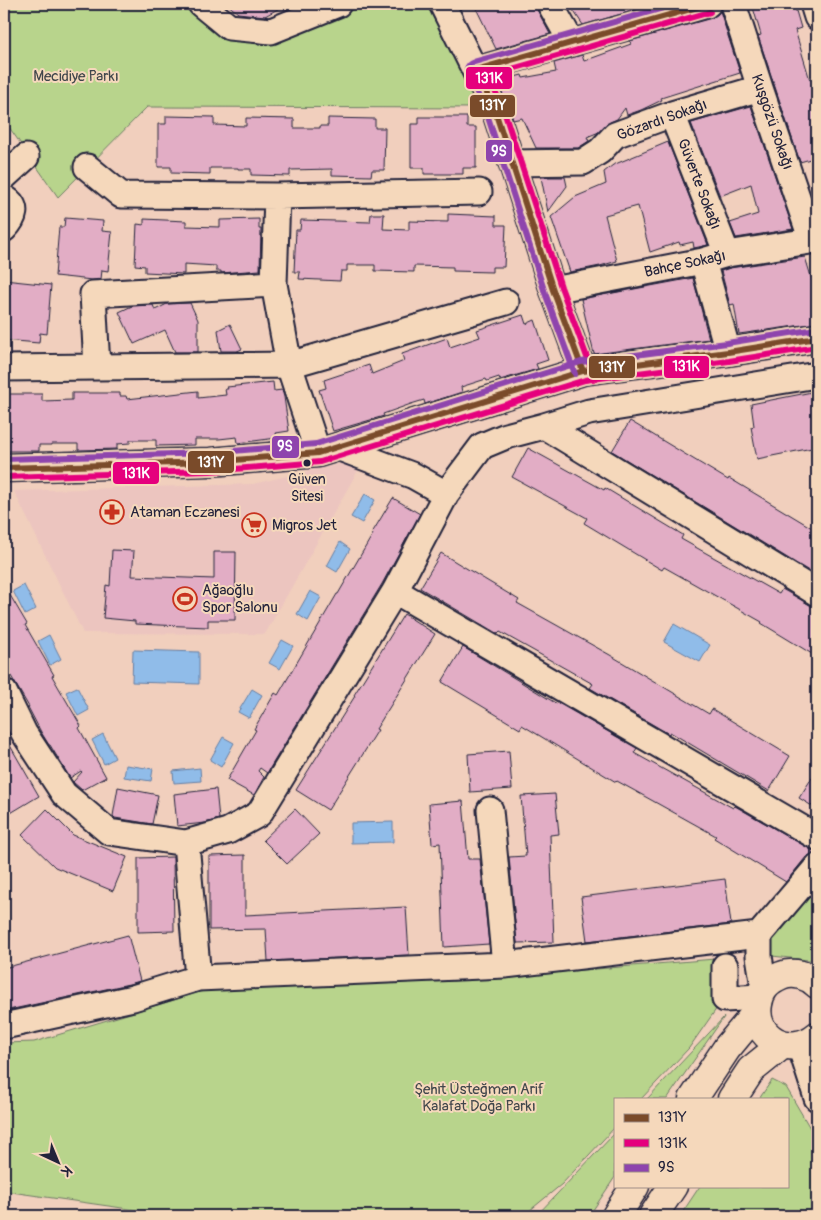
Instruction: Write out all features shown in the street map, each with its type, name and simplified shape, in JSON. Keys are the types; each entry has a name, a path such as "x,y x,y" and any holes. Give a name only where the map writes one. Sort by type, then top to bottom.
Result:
{"main road":[{"path":"4,468 210,462 327,450 583,371 817,338"},
{"path":"694,1098 774,979 785,974 810,978"},
{"path":"760,999 759,1024 764,1033 772,1040 800,1042"},
{"path":"733,1098 751,1070 800,1042"},
{"path":"653,1216 672,1188"},
{"path":"615,1216 633,1190"}],"street":[{"path":"201,4 229,28 271,31 338,4"},
{"path":"442,4 495,111 553,290 583,371"},
{"path":"550,4 572,43"},
{"path":"476,70 708,4"},
{"name":"Kuşgözü Sokağı","path":"733,4 760,88 815,240"},
{"path":"813,4 817,17"},
{"name":"Gözardı Sokağı","path":"512,163 583,162 600,151 615,135 672,114 760,88"},
{"name":"Güverte Sokağı","path":"672,114 715,258 728,352"},
{"path":"4,177 26,157"},
{"path":"88,167 121,195 277,196 479,192"},
{"path":"277,196 274,284 289,365 327,450 414,476 446,494"},
{"path":"4,198 10,201 14,211 12,220 4,229"},
{"name":"Bahçe Sokağı","path":"553,290 815,240"},
{"path":"97,367 93,294 274,284"},
{"path":"4,368 289,365 506,302"},
{"path":"4,692 24,733 64,794 109,832 186,843 228,831 259,814 396,591 446,494 482,446 506,436 589,412 817,375"},
{"path":"544,426 817,593"},
{"path":"396,591 817,838"},
{"path":"490,810 505,965"},
{"path":"186,843 198,978"},
{"path":"725,966 725,999 760,999 759,945 817,867"},
{"path":"4,1026 133,998 198,978 505,965 759,945"},
{"path":"800,1042 817,1098"}],"shaded area":[{"path":"365,458 265,634 83,633 14,491 253,484"}],"green space":[{"name":"Mecidiye Parkı","path":"4,4 194,4 277,36 370,4 429,4 487,108 147,107 58,197 4,120"},
{"path":"817,887 817,961 772,956 772,932"},
{"name":"Şehit Üsteğmen Arif Kalafat Doğa Parkı","path":"715,959 717,1008 689,1048 642,1098 614,1098 614,1128 562,1184 523,1216 178,1216 4,1191 4,1043 34,1042 217,987 454,981"},
{"path":"724,1017 668,1098 648,1098"},
{"path":"772,1080 786,1087 810,1128 817,1146 817,1216 680,1216 699,1188 788,1188 788,1098 760,1098"},
{"path":"614,1134 614,1178 589,1216 536,1216"}],"water":[{"path":"365,494 375,500 362,523 351,517"},
{"path":"340,542 350,549 337,572 327,566"},
{"path":"24,585 36,609 25,615 13,591"},
{"path":"310,591 321,597 308,621 297,614"},
{"path":"674,624 710,645 700,662 664,642"},
{"path":"49,635 61,659 50,665 38,641"},
{"path":"282,640 293,646 280,669 269,663"},
{"path":"133,650 199,652 199,684 132,682"},
{"path":"77,687 89,710 78,716 66,692"},
{"path":"252,689 262,695 249,718 238,712"},
{"path":"103,734 115,758 104,764 92,740"},
{"path":"223,737 234,743 221,767 210,760"},
{"path":"126,765 153,769 151,781 124,777"},
{"path":"200,768 201,781 174,783 173,771"},
{"path":"393,822 393,842 351,843 351,823"}],"building":[{"path":"227,4 287,4 265,16 238,13"},
{"path":"474,4 534,4 550,34 496,49"},
{"path":"569,4 656,4 583,25"},
{"path":"752,4 794,4 801,28 795,30 810,80 813,79 817,92 817,157 800,162 758,36 761,35"},
{"path":"720,11 740,73 661,98 662,100 627,115 625,108 617,119 610,122 599,132 587,137 589,141 578,148 536,148 522,118 513,120 499,81 522,75 523,78 556,72 554,63 582,55 584,61 631,44 630,41 712,18"},
{"path":"751,106 793,229 736,238 730,223 758,214 751,184 720,196 691,123"},
{"path":"166,116 214,117 214,125 246,126 246,118 294,119 294,128 320,128 320,126 328,126 328,118 375,119 375,128 385,128 384,170 372,170 371,176 332,175 332,169 290,170 290,176 251,175 251,169 238,168 210,168 210,174 171,173 171,167 158,167 158,124 166,124"},
{"path":"419,117 467,117 467,127 476,127 476,168 463,168 463,174 424,174 424,168 411,168 411,124 419,124"},
{"path":"668,142 708,245 694,248 693,242 680,245 679,242 650,252 638,206 605,215 617,261 570,272 551,217 575,197 606,184 604,172 613,165"},
{"path":"541,177 565,177 567,186 548,212"},
{"path":"371,214 384,214 383,229 409,230 409,221 448,222 448,214 496,216 496,225 506,225 504,267 492,267 492,272 453,271 453,267 414,266 414,272 375,271 375,265 347,265 347,271 341,271 340,281 299,279 300,272 294,272 296,230 300,230 301,220 370,222"},
{"path":"65,218 103,221 102,231 112,232 108,271 102,270 101,279 92,280 55,276 59,227 64,227"},
{"path":"144,219 186,221 186,226 220,227 220,220 259,219 259,229 261,229 260,270 221,273 221,271 216,271 216,266 184,264 184,274 145,272 145,266 135,265 137,224 144,225"},
{"path":"805,257 817,296 817,323 739,334 734,304 730,305 721,271"},
{"path":"693,278 709,339 594,354 581,299"},
{"path":"4,280 51,285 47,334 40,333 39,343 4,340"},
{"path":"190,303 198,320 198,352 175,352 165,330 134,344 119,312 132,306 153,305 155,310 167,304"},
{"path":"523,315 526,324 535,320 548,360 536,364 538,369 500,380 499,377 487,381 486,379 461,387 462,392 425,404 424,400 383,414 384,416 333,431 319,390 326,388 324,380 369,365 372,374 404,361 402,354 447,338 450,347 480,337 477,330"},
{"path":"230,324 242,349 237,351 221,351 218,330"},
{"path":"273,382 274,391 282,390 289,431 276,433 277,438 238,443 237,437 195,439 195,445 156,446 156,440 130,440 130,443 117,444 117,449 78,450 78,444 52,444 39,445 39,451 4,451 4,394 42,394 42,401 72,400 72,393 120,393 120,396 126,396 127,399 198,391 198,398 226,395 225,389 228,389 227,387"},
{"path":"817,391 817,447 757,459 751,427 754,426 751,404"},
{"path":"630,421 817,531 817,576 612,451"},
{"path":"528,448 604,490 605,488 683,535 681,539 779,594 782,589 817,609 817,657 762,622 664,567 662,570 584,523 587,518 512,477"},
{"path":"393,498 420,514 382,584 267,773 260,768 258,771 264,777 254,795 227,780 275,693 278,695"},
{"path":"112,550 134,551 132,576 214,579 214,552 236,552 235,620 208,620 208,627 135,624 135,621 103,618 106,585 110,586"},
{"path":"441,553 519,600 517,603 610,655 709,714 712,709 790,756 769,791 670,732 669,734 590,688 593,684 500,632 498,634 420,588"},
{"path":"4,585 27,624 25,625 54,675 52,676 81,726 79,728 106,777 82,790 73,782 82,772 70,778 41,732 4,664"},
{"path":"404,614 435,634 328,810 296,790"},
{"path":"463,647 557,704 637,748 634,753 733,808 735,806 817,853 806,857 786,882 714,838 716,836 616,782 522,725 520,729 442,682"},
{"path":"4,735 39,796 4,817"},
{"path":"509,751 512,789 470,792 468,754"},
{"path":"817,770 817,809 799,798"},
{"path":"118,787 158,795 152,824 115,818 113,816"},
{"path":"216,789 219,819 205,823 177,826 174,794"},
{"path":"555,794 559,834 550,835 554,942 517,943 509,857 526,856 521,796"},
{"path":"463,801 468,859 480,859 489,944 444,947 440,843 432,844 429,804"},
{"path":"47,809 73,835 127,857 113,891 55,867 22,835"},
{"path":"295,809 319,834 287,864 263,840"},
{"path":"245,855 245,915 406,907 409,955 268,961 266,929 209,930 209,856"},
{"path":"173,857 174,931 138,932 138,858"},
{"path":"725,879 731,924 587,941 581,897"},
{"path":"128,935 140,981 4,1011 4,968"}],"transit line":[{"name":"9S","path":"575,374 545,293 487,114 467,68 474,62 677,4"},
{"name":"131Y","path":"583,371 553,290 495,111 476,70 708,4"},
{"name":"131K","path":"591,368 561,287 503,108 488,76 710,12"},
{"name":"9S","path":"4,459 210,453 316,444 581,362 816,329"},
{"name":"131Y","path":"4,468 210,462 318,453 583,371 817,338"},
{"name":"131K","path":"4,477 210,471 320,462 585,380 817,347"}],"place":[{"name":"Güven Sitesi","path":"307,463"},
{"name":"Ataman Eczanesi","path":"112,512"},
{"name":"Migros Jet","path":"254,525"},
{"name":"Ağaoğlu Spor Salonu","path":"185,599"}]}
